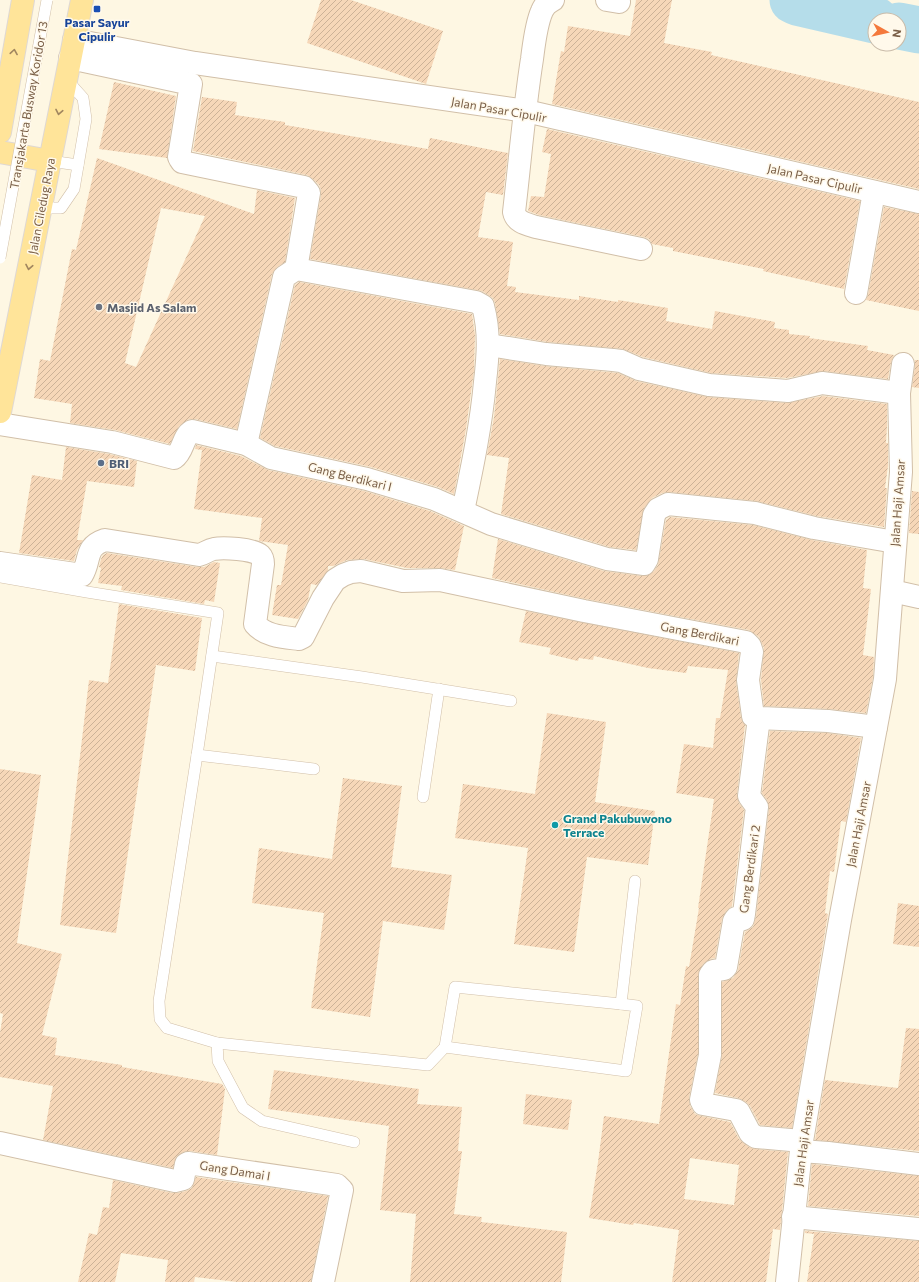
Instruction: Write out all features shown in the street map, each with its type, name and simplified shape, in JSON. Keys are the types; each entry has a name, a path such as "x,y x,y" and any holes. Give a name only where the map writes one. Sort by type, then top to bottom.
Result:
{"main road":[{"path":"0,132 5,78 23,0"},
{"name":"Jalan Ciledug Raya","path":"0,412 82,0"},
{"path":"0,152 50,161"}],"street":[{"path":"552,0 542,11 536,32 526,94 526,111 514,212 515,216 519,221 536,227 641,249"},
{"name":"Jalan Pasar Cipulir","path":"70,59 195,63 526,111 919,202"},
{"path":"70,59 191,84"},
{"path":"195,63 179,157 182,162 304,187 309,193 296,269"},
{"path":"856,292 874,192"},
{"path":"246,444 284,277 296,269 476,302 483,306 489,345 480,428 463,512"},
{"path":"489,345 546,354 621,361 639,369 709,385 788,391 822,383 898,393"},
{"name":"Jalan Haji Amsar","path":"787,1282 801,1146 840,920 885,679 901,472 898,393 903,364"},
{"name":"Gang Berdikari I","path":"0,424 112,442 174,458 178,455 187,434 192,431 246,444 271,458 367,479 434,499 491,524 599,557 644,564 647,559 654,515 658,509 668,504 755,513 814,528 895,542"},
{"name":"Gang Berdikari","path":"0,563 82,576 92,548 97,543 105,540 199,555 212,549 220,548 252,552 261,556 263,564 255,624 260,630 269,634 299,639 303,637 323,598 335,580 342,575 361,571 407,581 440,580 584,611 746,642 750,646 752,652 748,680 751,713 753,716 760,718"},
{"path":"892,591 919,597"},
{"path":"760,718 828,721 876,727"},
{"name":"Gang Berdikari 2","path":"760,718 750,796 757,807 744,914 743,918 740,920 736,918 734,921 726,967 724,969 713,971 710,975 710,1055 701,1100 704,1104 736,1110 739,1112 750,1133 756,1137 801,1146"},
{"name":"Gang Damai I","path":"0,1143 175,1180 183,1179 186,1164 188,1163 337,1185 342,1190 324,1282"},
{"path":"801,1146 828,1153 919,1164"},
{"path":"793,1217 919,1229"}],"lane":[{"name":"Transjakarta Busway Koridor 13","path":"0,258 46,0"},
{"path":"41,208 61,208 74,189 86,119 83,98 70,59"},
{"path":"50,161 78,165"},
{"path":"0,576 87,592 218,613 159,1001 160,1019 167,1028 217,1043 428,1065 445,1047 455,987 637,1006 626,1072 445,1047"},
{"path":"212,656 362,677 511,701"},
{"path":"424,797 439,689"},
{"path":"197,755 314,769"},
{"path":"621,1004 635,882"},
{"path":"217,1043 218,1062 243,1108 262,1121 354,1142"}],"building":[{"path":"321,0 351,0 443,31 426,84 307,43"},
{"path":"636,0 672,0 664,43 712,52 711,55 919,102 919,189 552,104 561,51 564,52 568,26 630,36"},
{"path":"114,82 176,96 167,158 99,149"},
{"path":"202,97 237,102 235,115 285,122 285,125 428,149 430,138 508,153 503,195 486,192 478,237 513,242 507,286 516,287 515,292 579,300 579,296 618,302 618,300 668,308 666,321 712,329 715,311 775,322 774,328 789,330 789,334 868,346 867,350 894,355 891,362 888,379 823,371 787,378 711,373 643,357 623,349 548,342 500,334 493,298 482,291 310,259 321,195 319,185 307,175 193,151"},
{"path":"547,129 860,201 844,289 763,271 764,269 673,251 673,248 652,244 649,239 644,237 539,215 528,211 531,196 544,197 551,154 542,152"},
{"path":"97,158 254,214 257,190 295,198 285,262 277,267 272,274 237,429 195,419 189,419 179,426 170,444 115,430 70,423 72,404 34,398 40,359 50,361 72,249 76,250","holes":["161,208 205,216 136,367 125,363"]},
{"path":"884,207 919,214 919,311 866,300"},
{"path":"299,282 472,314 475,335 474,371 466,429 454,494 438,487 371,467 275,446 260,438 295,285"},
{"path":"500,359 545,366 618,373 636,381 708,397 787,403 823,396 887,404 886,443 888,443 888,466 885,488 887,488 884,527 817,516 756,501 669,492 662,493 652,498 644,508 636,550 610,547 501,514 509,458 487,455 494,417"},
{"path":"915,360 919,360 919,388 912,387"},
{"path":"196,445 241,456 268,470 364,491 430,511 464,526 455,570 440,568 407,568 364,559 347,560 333,566 328,566 328,570 317,585 311,584 308,600 298,619 272,615 277,585 281,585 288,545 259,541 262,518 194,509 202,450 195,449"},
{"path":"66,447 109,454 137,461 134,487 87,481 77,540 83,540 77,550 74,561 19,553 32,475 62,480"},
{"path":"912,491 919,492 919,534 909,533"},
{"path":"670,517 753,525 812,540 867,550 863,588 871,589 863,655 874,657 873,677 866,713 829,709 764,706 761,680 764,648 759,637 749,630 586,599 492,578 498,539 604,571 642,576 649,575 658,565 666,520"},
{"path":"107,553 197,567 204,567 214,562 220,563 214,602 205,600 204,604 121,590 122,586 98,583 101,559 103,555"},
{"path":"119,604 202,618 195,671 156,665 116,933 60,925 89,680 108,683"},
{"path":"526,611 739,653 736,682 741,718 745,725 737,794 739,803 744,810 732,906 726,911 722,919 715,958 710,959 703,964 698,975 698,1054 689,1098 690,1106 695,1114 730,1122 739,1139 749,1147 755,1149 788,1152 780,1230 773,1229 766,1282 672,1282 679,1230 589,1218 604,1116 659,1124 676,1004 680,1005 686,966 689,967 699,908 714,799 676,793 684,744 713,748 716,718 720,718 728,670 688,666 686,673 648,668 594,656 593,660 579,658 578,661 549,654 551,648 519,642","holes":["690,1158 739,1165 734,1205 684,1199"]},
{"name":"Grand Pakubuwono Terrace","path":"547,713 606,722 595,802 655,811 648,865 587,857 574,952 514,944 528,848 455,838 463,784 535,794"},
{"path":"770,731 827,733 861,738 846,822 841,821 834,872 830,871 825,913 828,914 792,1128 760,1125 750,1106 746,1102 738,1098 715,1093 722,1055 722,982 733,978 738,970 745,932 753,927 756,916 769,809 767,800 762,793"},
{"path":"0,769 41,775 17,943 62,954 42,1035 57,1038 55,1055 122,1065 122,1067 222,1084 225,1089 217,1155 190,1151 183,1152 176,1157 173,1168 43,1140 53,1086 0,1077 0,1033 3,1014 0,1013"},
{"path":"343,778 402,786 391,867 452,875 444,930 383,921 370,1017 311,1008 324,913 252,903 259,848 332,859"},
{"path":"898,903 919,906 919,947 893,944"},
{"path":"906,1028 919,1029 919,1151 815,1140 825,1080 898,1088"},
{"path":"274,1070 419,1089 417,1104 462,1107 458,1151 462,1151 454,1214 482,1217 481,1222 567,1232 561,1282 410,1282 416,1214 380,1210 389,1126 268,1109"},
{"path":"526,1094 572,1100 568,1130 523,1124"},
{"path":"812,1164 919,1176 919,1216 808,1206"},
{"path":"196,1177 328,1196 311,1282 237,1282 195,1277 194,1282 165,1282 168,1260 121,1253 115,1282 78,1282 89,1233 97,1235 103,1207 109,1208 113,1180 178,1193 192,1188"},
{"path":"805,1231 919,1241 919,1282 807,1282 814,1234 805,1233"}],"waterway":[{"path":"793,0 867,18"},
{"path":"907,28 919,30"}],"place":[{"name":"Pasar Sayur Cipulir","path":"97,9"},
{"name":"Masjid As Salam","path":"99,307"},
{"name":"BRI","path":"101,463"},
{"name":"Grand Pakubuwono Terrace","path":"555,825"}]}
